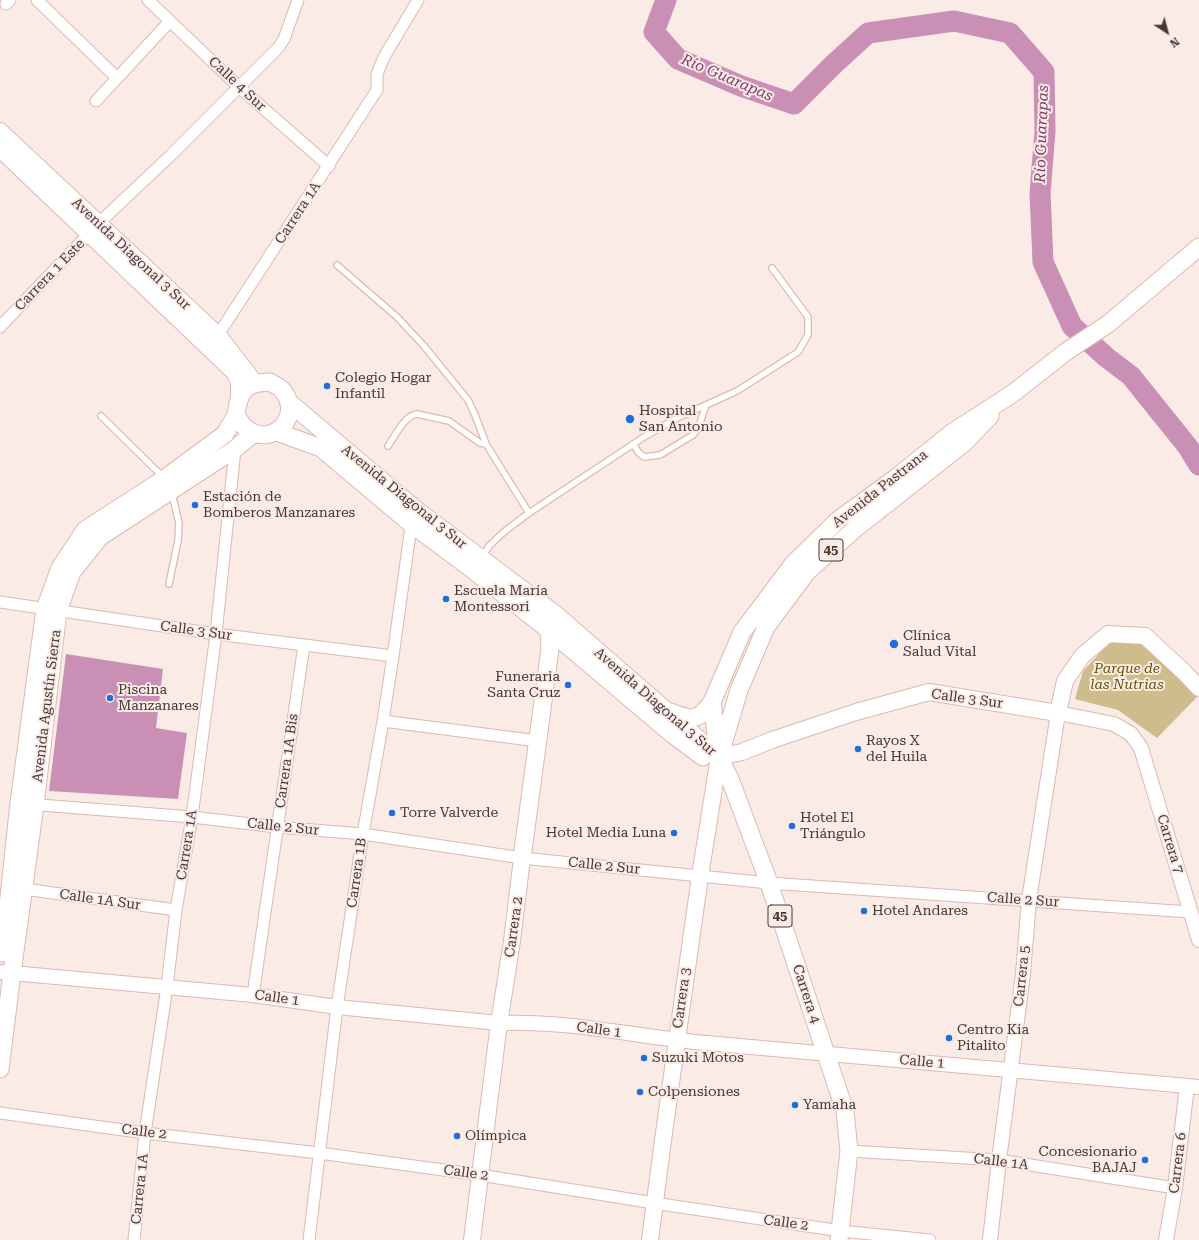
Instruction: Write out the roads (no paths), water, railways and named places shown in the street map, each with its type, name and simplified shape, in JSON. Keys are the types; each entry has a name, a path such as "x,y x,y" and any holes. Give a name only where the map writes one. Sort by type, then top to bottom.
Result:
{"main road":[{"name":"Avenida Diagonal 3 Sur","path":"0,131 234,372 239,381 239,398"},
{"name":"Avenida Diagonal 3 Sur","path":"0,149 218,335 255,383"},
{"name":"Avenida Pastrana","path":"712,702 742,632 793,564 838,520 897,477 953,432 1012,394 1067,351 1108,324 1199,247"},
{"path":"270,382 277,386 283,390 290,403 290,414 285,424 277,432 266,435 254,433 246,429 236,415 239,398 246,389 255,383 270,382"},
{"name":"Avenida Pastrana","path":"719,757 739,690 766,627 807,572 856,528 964,443 1012,394"},
{"name":"Avenida Diagonal 3 Sur","path":"290,403 412,516"},
{"name":"Avenida Agustín Sierra","path":"0,1069 3,974 52,610 72,572 100,537 168,485 224,434 236,415"},
{"name":"Avenida Diagonal 3 Sur","path":"277,432 322,448 552,622 663,710 719,757"},
{"name":"Avenida Agustín Sierra","path":"168,485 235,449 254,433"},
{"name":"Avenida Diagonal 3 Sur","path":"552,622 672,734 700,756 708,759 719,757"},
{"name":"Carrera 2","path":"472,1240 499,1023 512,941 550,649 552,622"},
{"path":"1058,713 1065,681 1082,656 1108,634 1145,636 1199,688"},
{"name":"Calle 3 Sur","path":"719,757 742,752 856,712 929,692 1058,713"},
{"path":"663,710 686,718 695,718 707,709 712,702"},
{"path":"712,702 719,757"},
{"name":"Carrera 3","path":"650,1240 676,1040 719,757"},
{"name":"Carrera 4","path":"719,757 730,779 769,883 845,1111 849,1150 840,1236"},
{"name":"Avenida Agustín Sierra","path":"3,974 24,889 27,804"}],"street":[{"path":"37,0 117,78"},
{"name":"Calle 4 Sur","path":"148,0 239,87 328,166"},
{"name":"Carrera 1 Este","path":"0,327 94,229 171,155 278,48 284,39 298,0"},
{"name":"Carrera 1A","path":"218,335 377,90 377,74 384,57 418,0"},
{"path":"96,101 170,21"},
{"name":"Carrera 1A","path":"134,1240 146,1133 167,987 176,910 192,817 216,634 235,449"},
{"name":"Carrera 1B","path":"309,1240 337,1006 363,834 393,656 412,516"},
{"name":"Calle 3 Sur","path":"1,601 216,634 393,656"},
{"name":"Carrera 1A Bis","path":"254,995 304,645"},
{"name":"Calle 3 Sur","path":"1058,713 1114,724 1131,734 1141,748"},
{"name":"Carrera 5","path":"990,1240 1023,974 1030,900 1058,713"},
{"path":"383,720 538,741"},
{"name":"Carrera 7","path":"1141,748 1199,940"},
{"name":"Calle 2 Sur","path":"27,804 192,817 277,827 363,834 522,858 769,883 1190,912"},
{"name":"Calle 1A Sur","path":"24,889 176,910"},
{"name":"Calle 1","path":"3,974 254,995 337,1006 499,1023 522,1022 574,1026 676,1040 1193,1086"},
{"name":"Carrera 6","path":"1166,1240 1193,1086"},
{"name":"Calle 2","path":"0,1113 480,1175 654,1203 840,1236 930,1240"},
{"name":"Calle 1A","path":"849,1150 999,1160 1175,1188"}],"lane":[{"path":"337,265 397,318 424,346 468,400 476,415 486,444 529,514"},
{"path":"477,564 489,546 505,532 529,514 633,444 677,418 737,391 798,352 808,335 808,317 772,268"},
{"path":"633,444 638,453 644,457 660,455 693,435 698,429 706,405"},
{"path":"388,446 412,414 449,421 480,443 486,444"},
{"path":"101,416 168,485 179,523 178,541 169,584"}],"waterway":[{"name":"Río Guarapas","path":"666,0 654,32 678,59 741,86 794,104 868,33 954,21 1010,33 1044,72 1045,131 1040,193 1043,262 1072,326 1106,357 1131,376 1188,447 1199,465"}],"place":[{"name":"Colegio Hogar Infantil","path":"327,386"},
{"name":"Hospital San Antonio","path":"630,419"},
{"name":"Estación de Bomberos Manzanares","path":"195,505"},
{"name":"Escuela María Montessori","path":"446,599"},
{"name":"Clínica Salud Vital","path":"894,644"},
{"name":"Funeraria Santa Cruz","path":"568,685"},
{"name":"Piscina Manzanares","path":"110,698"},
{"name":"Rayos X del Huila","path":"858,749"},
{"name":"Torre Valverde","path":"392,813"},
{"name":"Hotel El Triángulo","path":"792,826"},
{"name":"Hotel Media Luna","path":"674,833"},
{"name":"Hotel Andares","path":"864,911"},
{"name":"Centro Kia Pitalito","path":"949,1038"},
{"name":"Suzuki Motos","path":"644,1058"},
{"name":"Colpensiones","path":"640,1092"},
{"name":"Yamaha","path":"795,1105"},
{"name":"Olímpica","path":"457,1136"},
{"name":"Concesionario BAJAJ","path":"1145,1160"}],"park label":[{"name":"Parque de las Nutrias","path":"1127,678"}]}
